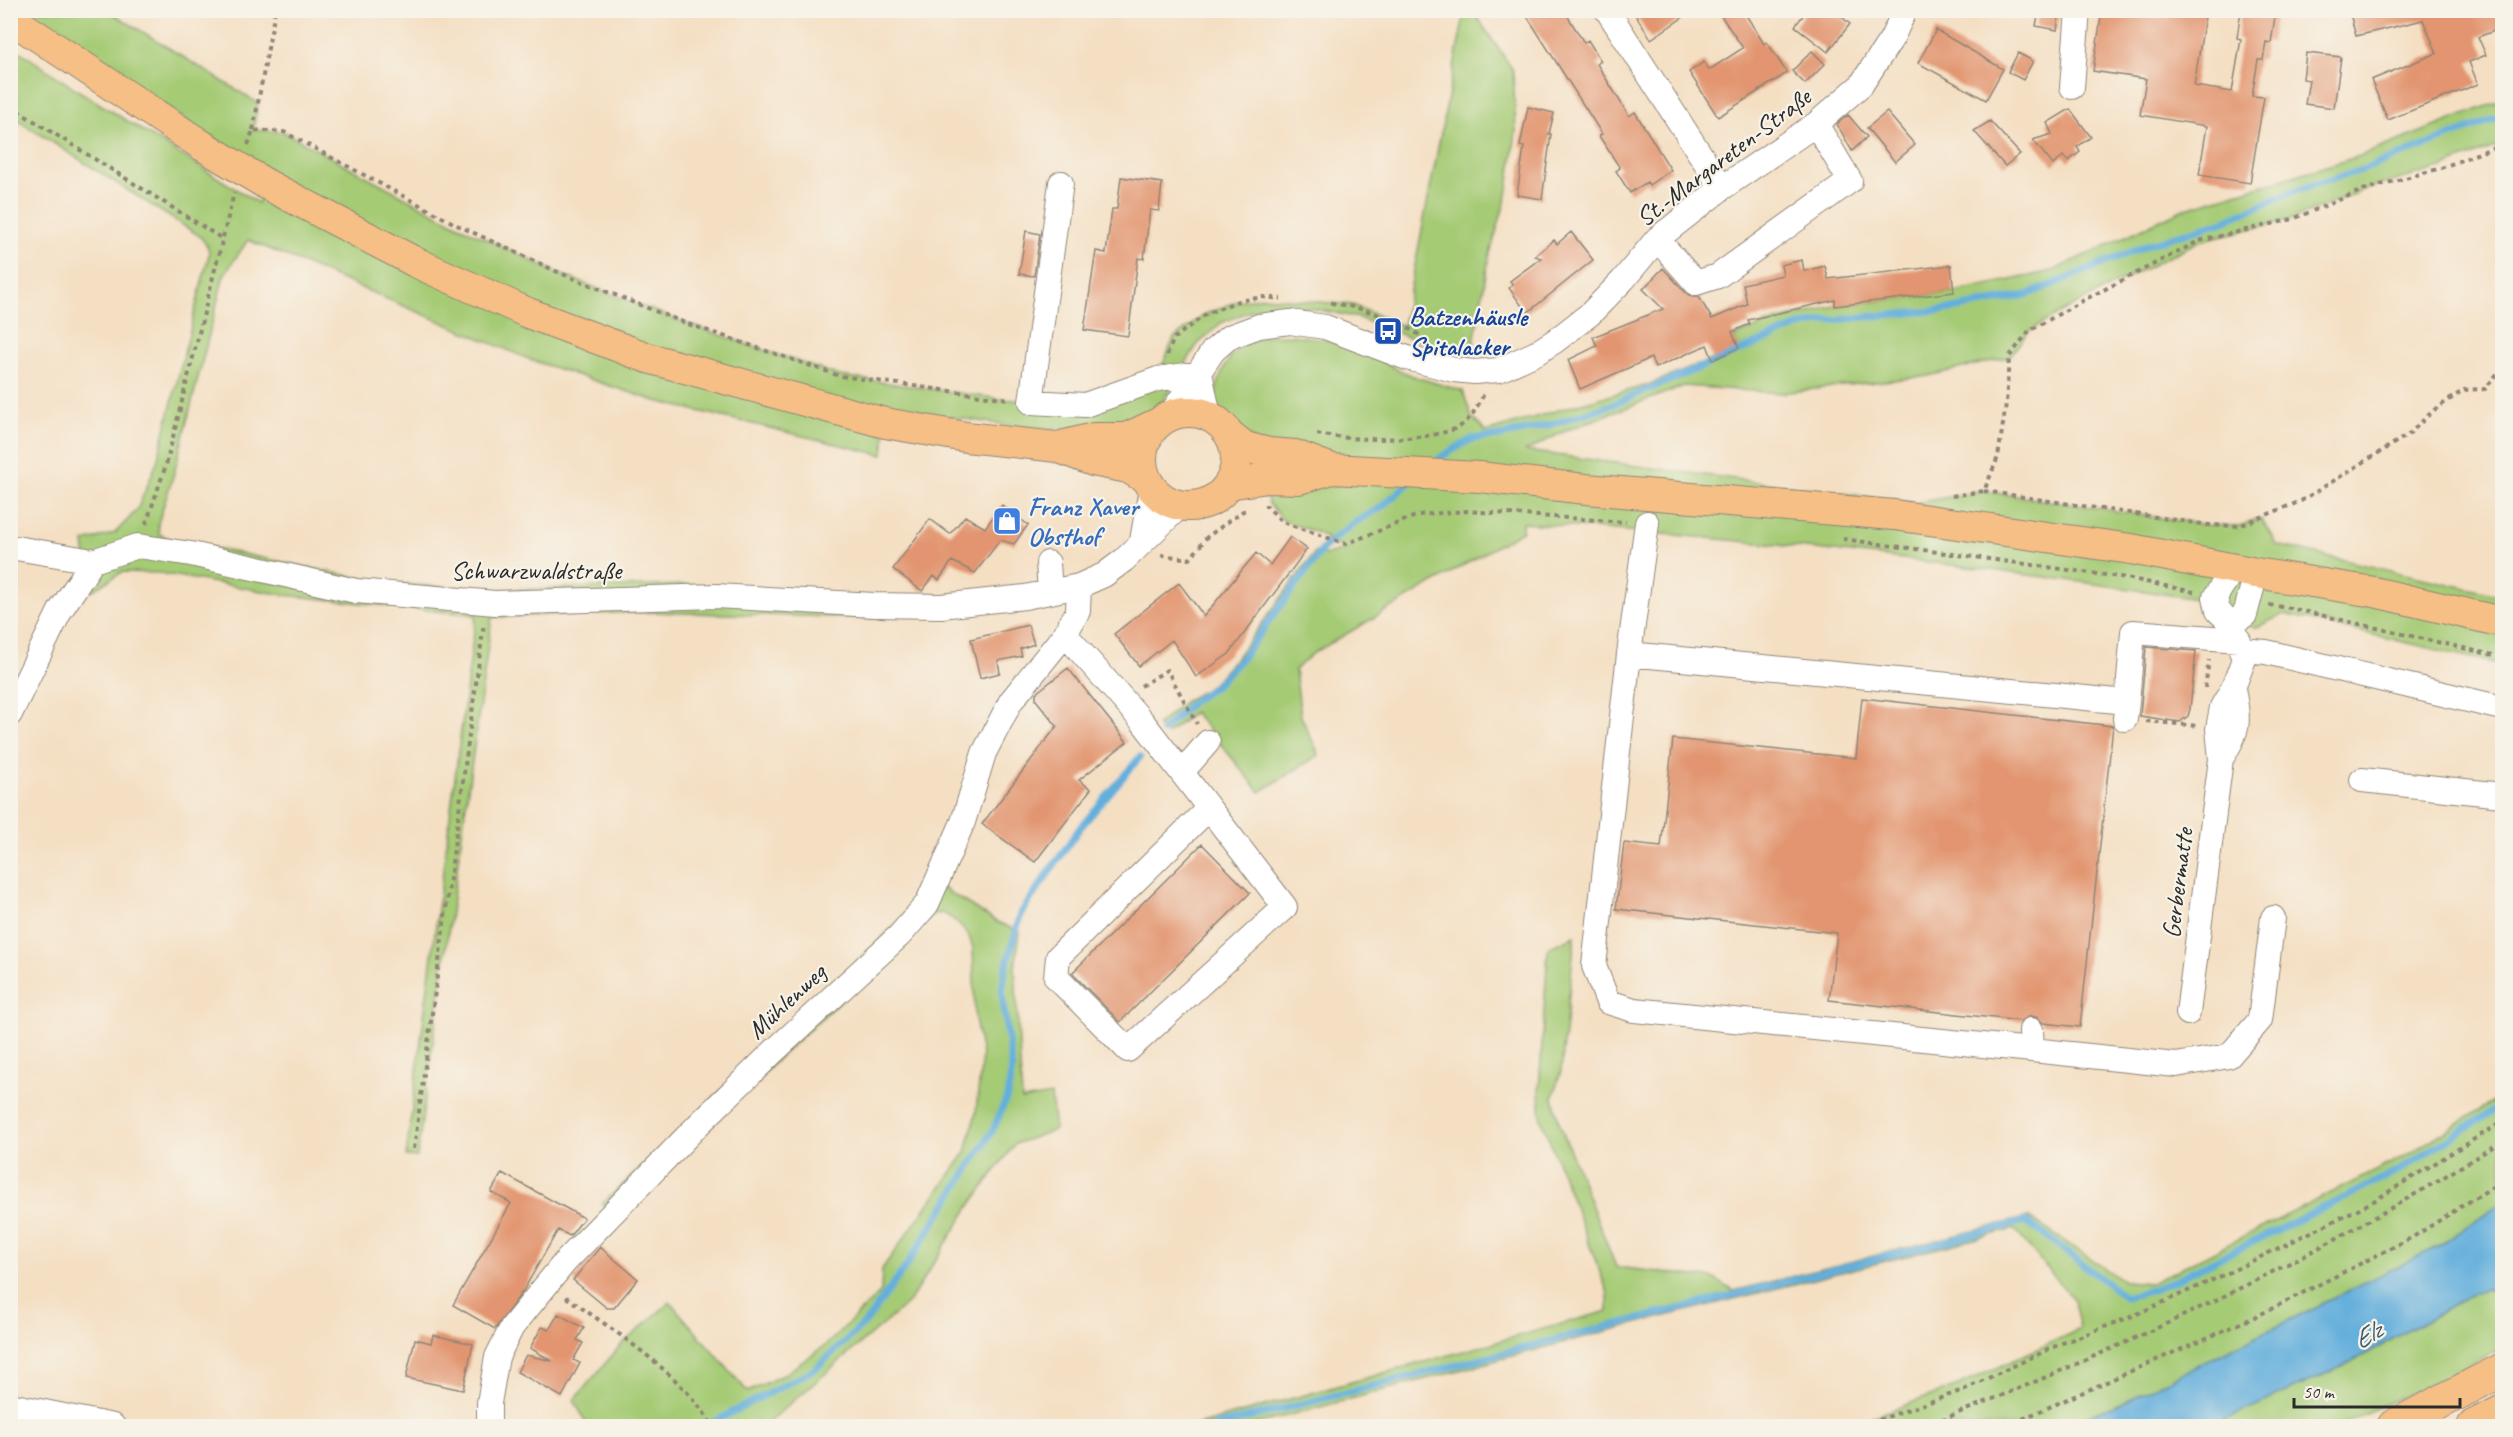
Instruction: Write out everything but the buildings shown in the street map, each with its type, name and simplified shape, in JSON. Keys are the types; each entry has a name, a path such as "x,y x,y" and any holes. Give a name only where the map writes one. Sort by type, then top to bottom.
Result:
{"highway":[{"path":"2394,1426 2502,1370"},
{"path":"2474,1426 2502,1412"}],"main road":[{"path":"10,18 203,146 266,184 415,262 518,309 648,358 885,423 966,437 1057,447 1093,461 1128,468 1148,483 1159,497 1180,506 1194,506 1208,502 1220,495 1229,484 1236,465 1234,444 1219,425"},
{"path":"1057,447 1093,438 1126,438 1164,419 1190,411 1219,425 1245,447 1269,453 1295,455 1332,469 1479,477 1586,489 1894,515 2131,549 2374,592 2502,622"},
{"path":"1148,483 1141,459 1142,449 1149,432 1164,419"},
{"path":"1229,484 1267,492 1332,469"}],"street":[{"path":"1607,10 1722,188"},
{"name":"St.-Margareten-Straße","path":"1164,419 1200,373 1213,351 1229,337 1258,326 1290,322 1325,327 1407,358 1454,370 1474,372 1499,370 1555,342 1590,314 1623,280 1657,239 1722,188 1816,124 1861,85 1892,38 1905,10"},
{"path":"2072,87 2078,10"},
{"path":"1657,239 1696,283 1718,276 1850,181 1816,124"},
{"path":"1061,183 1031,402 1085,405 1158,379 1200,373 1219,425"},
{"path":"1140,544 1148,483"},
{"name":"Schwarzwaldstraße","path":"93,561 138,546 191,554 356,591 486,602 716,596 874,605 941,606 1025,597 1079,586 1104,575 1180,506"},
{"path":"1647,523 1629,654 1594,966 1608,1002 1634,1010 2032,1040 2176,1065 2229,1056 2260,1020 2273,918"},
{"path":"10,547 93,561 60,611 10,714"},
{"path":"1048,563 1050,592"},
{"path":"2245,571 2215,597 2218,611 2239,643 2292,673 2423,702"},
{"path":"2245,571 2250,603"},
{"name":"Mühlenweg","path":"489,1426 489,1403 497,1357 512,1327 565,1262 700,1123 900,935 927,904 963,822 984,753 1011,701 1065,634 1077,611 1079,586"},
{"name":"Gerbermatte","path":"2188,1013 2221,759 2235,736 2238,719 2233,688 2239,643 2250,603"},
{"path":"1629,654 2126,710 2133,632 2212,638 2239,643 2266,652 2502,708"},
{"path":"1065,634 1122,698 1182,772 1286,907 1128,1050 1056,977 1058,957 1209,808"},
{"path":"1182,772 1208,742"},
{"path":"2362,780 2502,795"},
{"path":"10,1405 113,1426"}],"path":[{"path":"253,130 275,10"},
{"path":"10,106 221,238"},
{"path":"1984,491 1998,457 2006,404 2009,357 2029,331 2199,241 2293,219 2363,190 2441,168 2502,144"},
{"path":"1948,497 1984,491 2208,525 2239,526 2301,501 2409,434 2434,410 2464,390 2485,389 2502,368"},
{"path":"1311,432 1331,437 1382,438 1420,435 1459,426 1471,416 1499,370"},
{"path":"1259,507 1267,492"},
{"path":"1267,492 1282,522 1346,544 1418,514 1466,511 1647,523"},
{"path":"1140,544 1156,554 1190,559 1207,537 1243,511 1251,509"},
{"path":"1842,539 2127,578 2215,597"},
{"path":"414,1149 486,602"},
{"path":"2250,603 2290,608 2502,657"},
{"path":"2204,693 2212,638"},
{"path":"1122,698 1167,670 1191,713"},
{"path":"2126,710 2200,726 2201,715"},
{"path":"1862,1426 1963,1390 2060,1344 2128,1318 2228,1273 2372,1202 2502,1122"},
{"path":"1925,1426 2015,1391 2274,1273 2433,1185 2502,1141"},
{"path":"2006,1426 2269,1310 2413,1237 2502,1181"},
{"path":"547,1284 634,1344 691,1398 706,1415 712,1426"}],"green space":[{"path":"25,11 109,11 258,103 253,130 284,132 457,225 560,274 685,323 840,376 1000,399 1085,405 1157,379 1174,338 1206,314 1238,301 1264,297 1353,305 1403,326 1465,11 1473,11 1513,70 1516,132 1507,195 1489,257 1472,354 1444,351 1359,318 1310,308 1257,308 1221,323 1197,345 1160,406 1139,422 1114,430 1020,427 888,408 883,455 656,401 531,360 248,240 224,275 174,473 158,523 159,534 170,539 384,583 496,590 688,585 874,605 874,618 650,612 492,617 417,1157 406,1156 476,615 284,595 160,573 122,572 90,592 84,542 115,533 137,510 157,462 209,254 208,247 200,236 11,116 10,45 71,86 258,203 271,172 207,134"},
{"path":"2502,100 2502,144 2441,168 2363,190 2293,219 2199,241 2029,331 2009,357 1928,376 1780,393 1684,386 1567,430 1526,451 1915,503 1984,491 2208,525 2239,526 2261,519 2277,545 2502,596 2502,665 2284,614 2257,627 2205,619 2197,599 1945,564 1691,536 1522,523 1522,531 1312,654 1295,670 1301,716 1319,755 1260,792 1194,712 1167,734 1157,726 1185,701 1210,687 1237,657 1315,552 1327,555 1345,550 1318,533 1284,521 1269,504 1255,472 1258,442 1233,426 1213,404 1219,381 1229,359 1240,347 1252,340 1282,335 1333,342 1360,351 1410,375 1463,391 1471,416 1486,432 1645,386 1739,349 1734,337 1772,322 1835,306 1954,292 2052,271 2186,208 2360,156"},
{"path":"928,879 995,921 1020,932 1015,968 1022,1100 1051,1095 1055,1130 1015,1144 971,1204 909,1302 764,1426 588,1426 574,1400 621,1345 670,1302 748,1392 786,1373 826,1345 881,1292 882,1269 966,1152 976,1112 982,1055 975,1019 973,948 968,934 953,919 943,913 933,915 783,1054 619,1218 602,1204 899,921"},
{"path":"1575,936 1561,1071 1553,1097 1560,1125 1616,1267 1713,1278 1734,1291 2028,1217 2124,1281 2151,1283 2407,1155 2502,1096 2502,1203 2439,1246 2126,1401 2063,1426 1847,1426 1958,1386 2080,1329 2074,1300 2014,1229 1638,1323 1248,1426 1193,1426 1608,1311 1608,1293 1541,1119 1539,1091 1548,948"},
{"path":"2502,1280 2502,1348 2462,1369 2338,1426 2211,1426 2346,1365 2486,1287 2488,1290"}],"water":[{"name":"Elz","path":"2502,1203 2502,1280 2488,1290 2486,1287 2346,1365 2211,1426 2063,1426 2126,1401 2439,1246"}],"waterway":[{"path":"1432,465 1444,455 1472,439 1501,436 1549,425 1609,406 1796,327 1823,321 1953,309 2027,295 2150,244 2224,221 2294,191 2362,170 2502,116"},
{"path":"1162,731 1191,703 1214,687 1241,659 1325,546 1354,523 1380,508 1409,483"},
{"path":"706,1426 815,1369 866,1322 907,1265 993,1130 1007,1097 1012,1070 1002,993 1005,971 1021,913 1079,829 1140,757"},
{"path":"1215,1426 2026,1221 2125,1297 2156,1289 2397,1172 2502,1105"}],"place":[{"name":"Batzenhäusle Spitalacker","path":"1388,331"},
{"name":"Franz Xaver Obsthof","path":"1007,521"}]}
